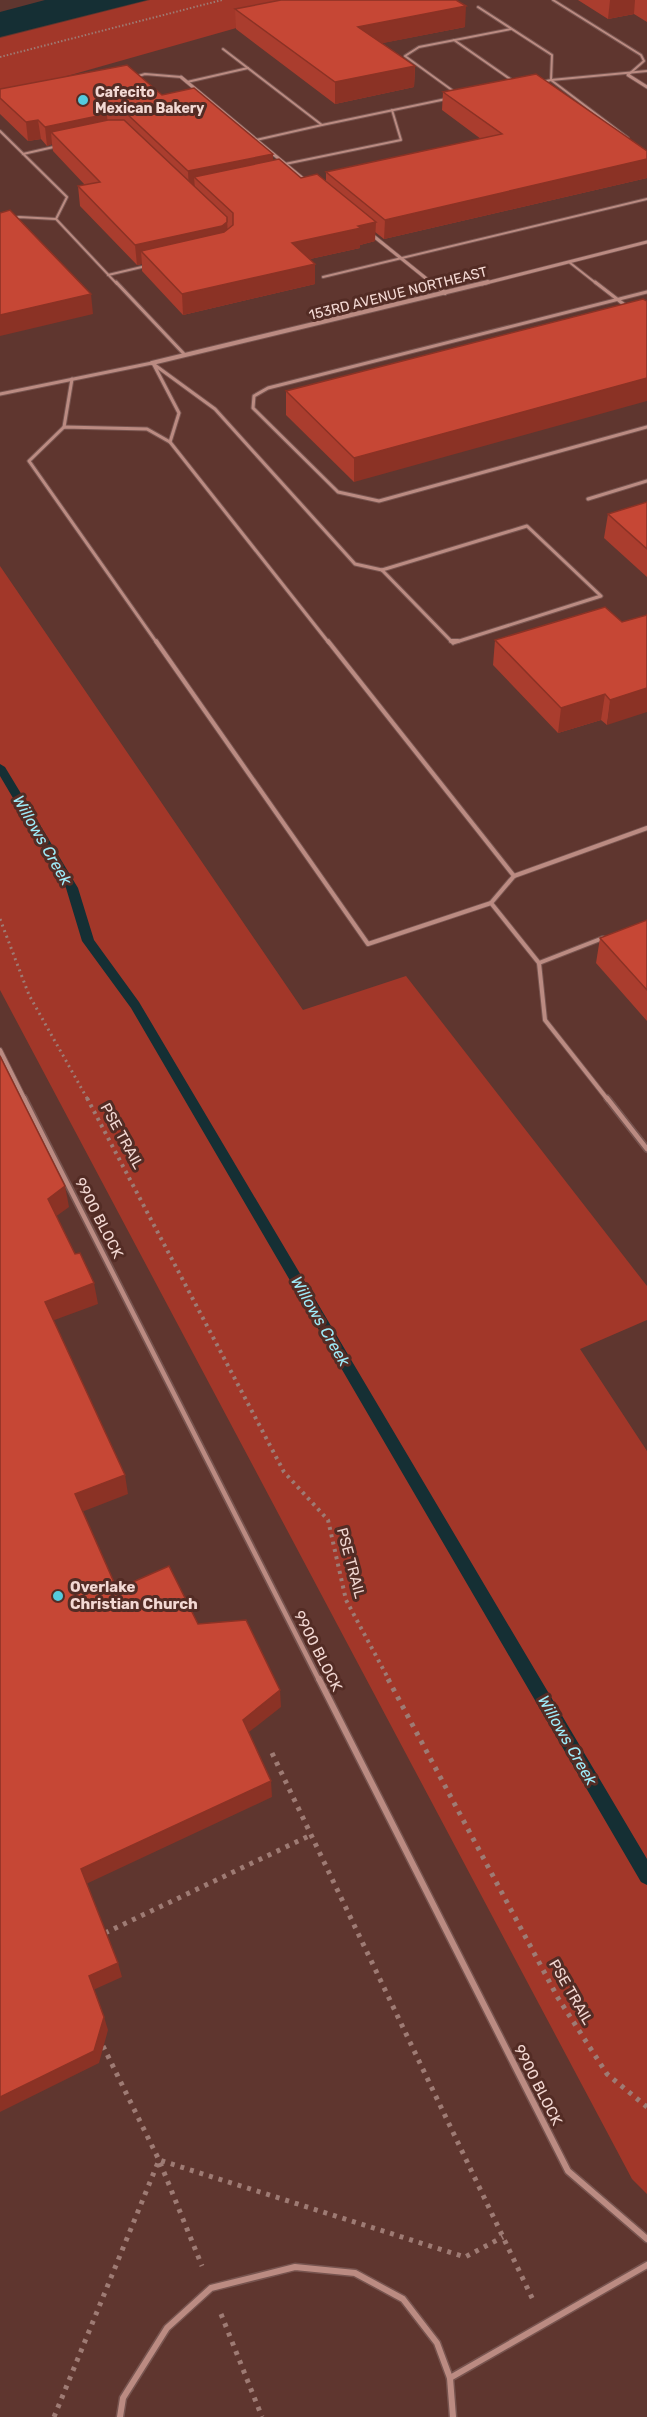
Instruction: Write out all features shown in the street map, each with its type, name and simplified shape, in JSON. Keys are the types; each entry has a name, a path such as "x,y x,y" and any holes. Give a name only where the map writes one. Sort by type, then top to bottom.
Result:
{"street":[{"path":"628,75 647,87"},
{"path":"181,77 312,186"},
{"path":"365,229 445,294"},
{"name":"153RD AVENUE NORTHEAST","path":"152,363 445,294 647,242"}],"lane":[{"path":"553,0 641,56 644,61 628,75"},
{"path":"478,7 552,55 551,80"},
{"path":"256,140 461,96 405,56 419,47 512,29"},
{"path":"454,40 518,85 507,87"},
{"path":"223,49 322,125"},
{"path":"187,82 248,68"},
{"path":"540,82 628,75 647,71"},
{"path":"134,77 145,74 181,77"},
{"path":"551,80 628,138"},
{"path":"285,164 401,140 392,110"},
{"path":"0,131 67,198 56,219"},
{"path":"23,154 66,145"},
{"path":"284,174 295,172"},
{"path":"323,277 647,199"},
{"path":"9,214 19,217 56,219 185,355"},
{"path":"0,222 19,217"},
{"path":"569,262 632,311"},
{"path":"108,275 152,265"},
{"path":"647,292 268,388 254,396 253,408 338,492 379,501 647,427"},
{"path":"152,363 179,413 170,442"},
{"path":"0,394 152,363 215,409 355,564 382,570 527,526 601,596 453,643 382,570"},
{"path":"72,379 64,427 29,461 368,944 491,903 514,876 647,828"},
{"path":"64,427 147,429 170,442 514,876"},
{"path":"588,499 647,481"},
{"path":"491,903 539,963 545,1020 647,1149"},
{"path":"539,963 604,938"},
{"name":"9900 BLOCK","path":"0,1050 568,2171 647,2239"},
{"path":"450,2378 647,2265"},
{"path":"120,2417 123,2398 168,2328 211,2288 295,2267 355,2273 404,2299 437,2343 450,2378 453,2417"}],"path":[{"path":"0,57 222,0"},
{"name":"PSE TRAIL","path":"0,919 6,929 29,995 122,1160 284,1472 328,1520 346,1600 558,1998 607,2074 647,2107"},
{"path":"272,1754 544,2324"},
{"path":"105,1933 311,1835"},
{"path":"103,2046 159,2160 262,2417"},
{"path":"159,2160 465,2257 503,2237"},
{"path":"54,2417 159,2160"}],"shaded area":[{"path":"150,0 385,0 247,25 0,95 0,38"},
{"path":"0,566 303,1010 406,976 647,1286 647,1320 580,1349 647,1451 647,2194 632,2179 0,990"}],"water":[{"path":"45,0 147,0 0,37 0,12"}],"building":[{"path":"281,0 456,0 466,6 358,27 415,66 335,82 235,9"},
{"path":"127,65 162,95 194,88 273,154 188,171 127,114 107,114 45,127 38,120 26,122 0,98 0,89"},
{"path":"536,74 647,151 647,159 385,220 326,172 502,134 443,92"},
{"path":"108,120 124,120 227,217 227,222 222,226 135,245 78,186 100,182 51,132"},
{"path":"279,159 301,178 317,174 376,222 358,226 361,228 292,243 315,264 182,294 141,251 224,232 233,225 233,213 194,177"},
{"path":"10,210 91,294 0,315 0,213"},
{"path":"643,299 647,301 647,378 354,458 286,391"},
{"path":"647,502 647,549 608,514"},
{"path":"605,607 622,622 647,615 647,688 610,700 605,694 561,708 495,640"},
{"path":"647,920 647,990 600,938"},
{"name":"Overlake Christian Church","path":"0,1056 65,1186 48,1199 75,1254 80,1253 94,1283 45,1302 125,1475 75,1494 117,1589 169,1566 198,1624 246,1620 280,1690 243,1720 271,1781 81,1869 118,1963 89,1976 104,2017 94,2051 0,2097"}],"waterway":[{"name":"Willows Creek","path":"0,767 72,888 88,941 135,1005 647,1876"}],"place":[{"name":"Cafecito Mexican Bakery","path":"83,100"},
{"name":"Overlake Christian Church","path":"58,1596"}]}
